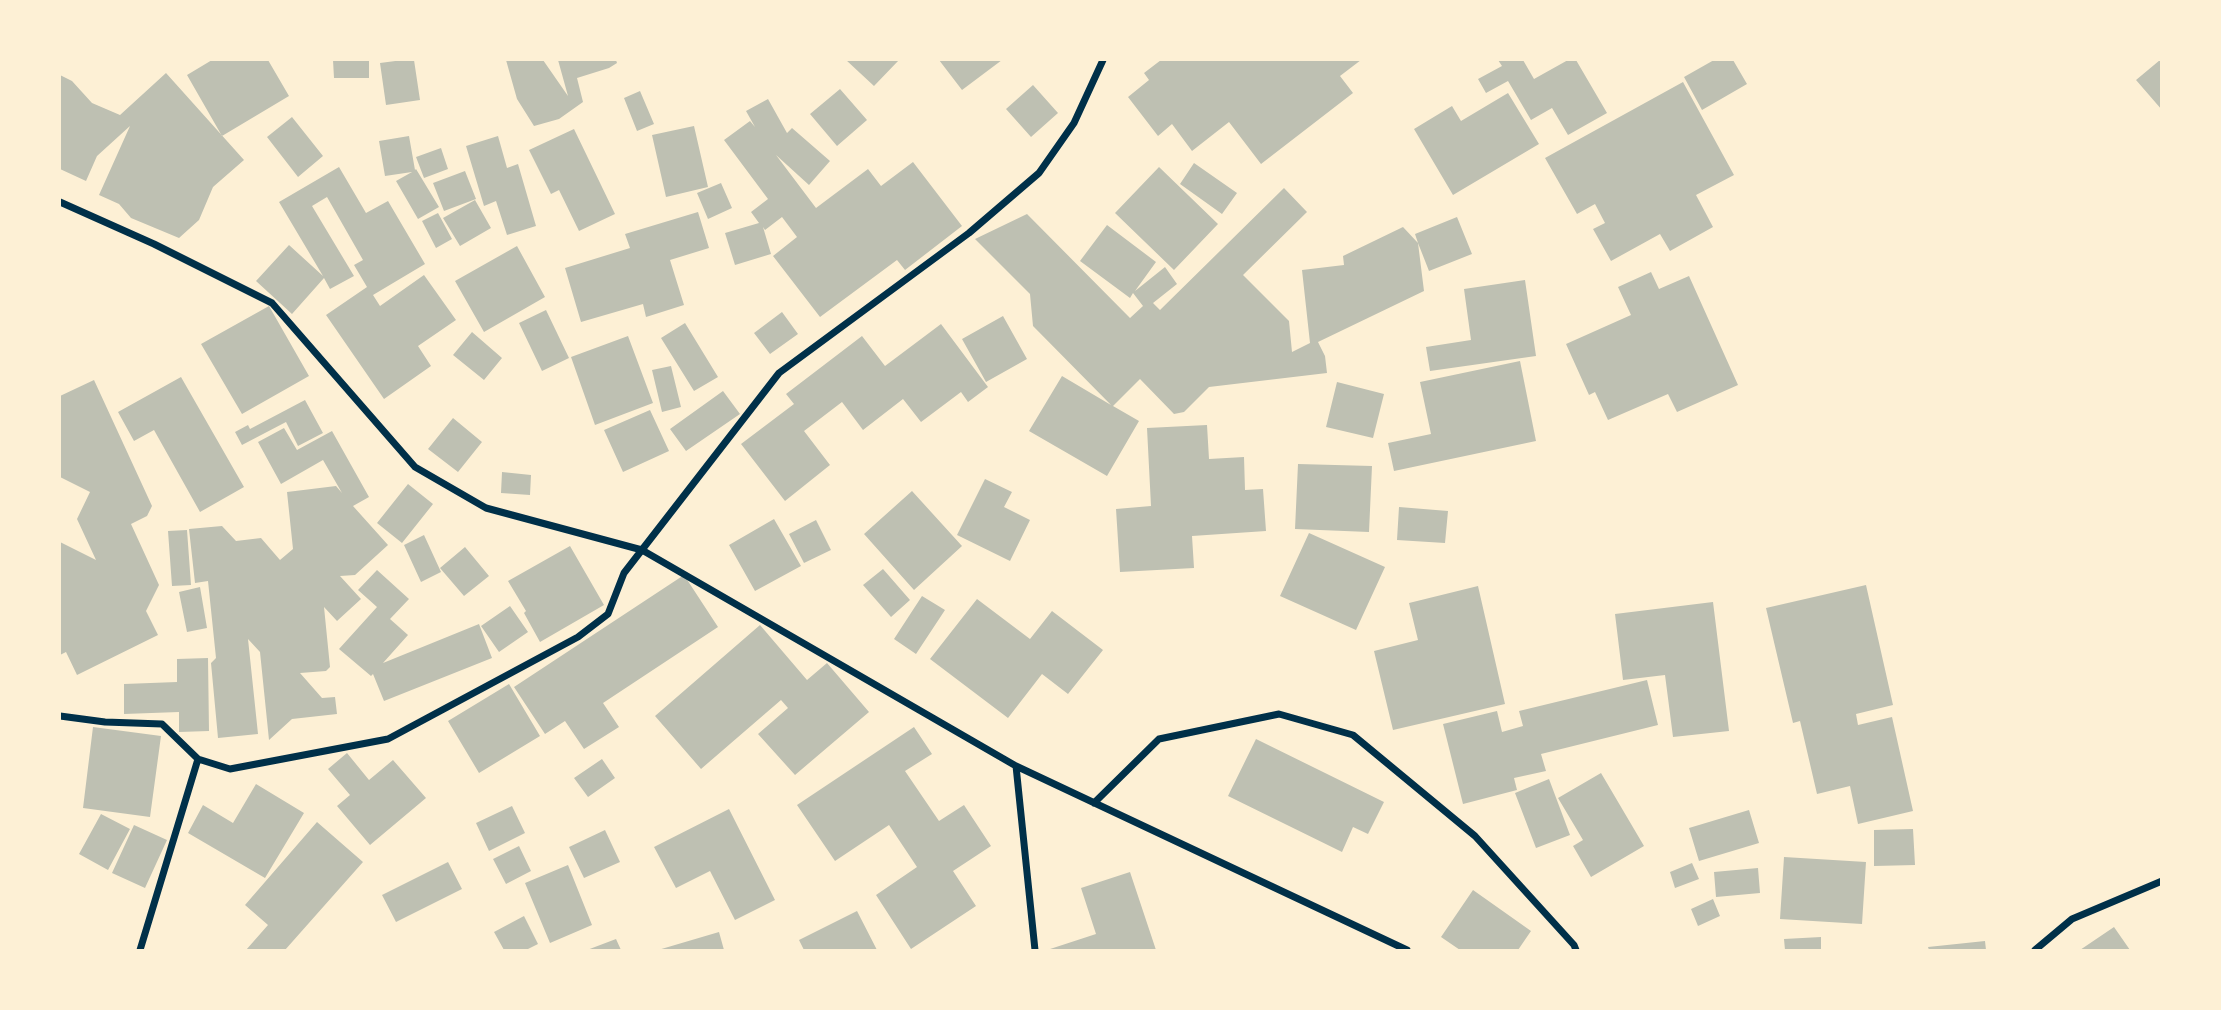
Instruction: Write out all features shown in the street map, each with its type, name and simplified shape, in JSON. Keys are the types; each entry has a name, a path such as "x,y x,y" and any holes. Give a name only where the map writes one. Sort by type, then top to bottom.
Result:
{"street":[{"path":"60,716 105,722 162,724 198,758 230,769 388,739 578,637 608,614 624,573 779,373 969,233 1039,173 1074,123 1104,60"},
{"path":"60,202 154,244 272,303 415,467 486,508 642,550 1016,766 1407,950"},
{"path":"1094,803 1159,739 1279,714 1353,734 1475,836 1576,950"},
{"path":"140,950 198,758"},
{"path":"1016,766 1035,950"},
{"path":"2035,950 2073,919 2161,881"}],"building":[{"path":"212,60 268,60 289,96 222,136 187,75"},
{"path":"333,60 369,60 369,78 334,78"},
{"path":"414,60 420,100 386,105 380,63"},
{"path":"506,60 543,60 568,96 558,60 616,60 617,63 577,78 583,102 559,119 534,126 517,99"},
{"path":"846,60 899,60 874,86"},
{"path":"939,60 1002,60 962,90"},
{"path":"1161,60 1361,60 1340,76 1353,93 1261,164 1229,122 1192,151 1172,124 1158,136 1128,97 1149,80 1144,73"},
{"path":"1498,60 1523,60 1534,79 1568,60 1576,60 1607,113 1568,135 1552,108 1531,120 1508,81 1486,93 1478,79 1502,66"},
{"path":"1714,60 1733,60 1747,84 1702,110 1684,77"},
{"path":"2162,60 2162,110 2136,80"},
{"path":"166,73 244,160 213,187 199,220 179,238 131,218 119,204 99,195 130,126 97,156 86,181 60,169 60,75 72,81 92,103 120,115"},
{"path":"1683,82 1734,175 1696,195 1713,227 1670,251 1660,234 1611,261 1593,229 1605,223 1595,204 1577,214 1545,158"},
{"path":"1033,85 1058,113 1031,137 1006,109"},
{"path":"840,89 867,120 837,146 810,114"},
{"path":"640,91 654,124 637,131 624,98"},
{"path":"1508,93 1539,144 1453,195 1414,129 1452,106 1461,121"},
{"path":"768,99 787,133 792,128 830,161 809,185 776,155 816,208 868,169 881,186 913,162 962,226 905,270 897,260 820,317 773,256 797,237 782,217 765,230 763,227 771,254 735,265 725,233 759,223 751,212 768,199 724,140 750,121 755,127 746,111"},
{"path":"292,117 323,156 298,177 267,137"},
{"path":"694,126 708,187 666,197 652,135"},
{"path":"574,129 615,214 579,231 559,190 551,194 529,150"},
{"path":"409,136 415,170 439,207 418,219 396,181 412,172 385,176 379,141"},
{"path":"498,136 507,168 518,164 536,226 507,235 496,201 484,206 466,146"},
{"path":"441,148 448,169 424,178 416,157"},
{"path":"1194,163 1237,193 1222,214 1180,184"},
{"path":"339,167 366,213 388,201 425,264 373,295 380,306 424,275 456,320 418,346 431,366 384,399 326,315 367,287 354,265 363,260 327,197 312,206 354,276 330,289 324,278 292,314 256,281 289,245 323,276 279,202"},
{"path":"1159,167 1218,224 1174,270 1115,213"},
{"path":"465,171 476,199 444,211 433,183"},
{"path":"721,183 732,208 708,219 697,193"},
{"path":"1284,188 1307,212 1243,275 1289,321 1292,352 1310,343 1302,270 1344,265 1343,256 1403,227 1418,243 1424,291 1318,342 1325,356 1327,373 1209,387 1184,412 1174,414 1140,379 1113,406 1139,421 1107,476 1029,431 1062,376 1111,405 1033,326 1030,294 975,239 1027,214 1130,318 1143,306 1133,293 1130,298 1080,261 1107,225 1156,262 1135,291 1165,267 1177,284 1153,303 1160,310"},
{"path":"475,200 491,228 460,246 443,218"},
{"path":"698,212 709,248 670,260 684,305 646,317 643,304 581,322 565,268 630,248 625,234"},
{"path":"438,213 452,239 436,248 422,221"},
{"path":"1457,217 1472,254 1429,271 1415,234"},
{"path":"517,246 545,297 484,332 455,281"},
{"path":"1651,272 1659,289 1689,276 1738,385 1677,412 1668,394 1608,420 1595,392 1589,395 1566,344 1631,315 1618,287"},
{"path":"1525,280 1536,356 1430,371 1426,347 1471,340 1464,289"},
{"path":"269,306 309,376 242,414 201,344"},
{"path":"546,310 569,358 542,371 519,323"},
{"path":"782,312 798,334 770,354 754,333"},
{"path":"1003,316 1027,359 986,382 962,339"},
{"path":"685,323 718,377 694,391 661,338"},
{"path":"941,324 988,387 968,402 961,392 921,422 903,399 863,430 842,402 804,431 830,465 785,501 741,444 794,404 786,394 862,336 885,366"},
{"path":"472,332 502,358 484,380 453,355"},
{"path":"628,336 653,403 595,425 571,357"},
{"path":"1520,361 1536,441 1394,471 1388,443 1431,434 1420,382"},
{"path":"671,366 681,407 662,412 652,370"},
{"path":"181,377 244,487 200,512 154,430 134,441 118,412"},
{"path":"94,380 152,506 147,516 131,524 159,585 146,611 158,635 77,675 66,652 60,655 60,542 96,560 77,519 90,492 60,477 60,396"},
{"path":"1337,382 1384,394 1373,438 1326,427"},
{"path":"723,391 740,414 686,451 670,429"},
{"path":"305,400 323,433 298,446 286,422 242,445 235,432 248,425 250,429"},
{"path":"650,410 669,451 623,472 604,430"},
{"path":"453,418 482,442 458,472 428,449"},
{"path":"1207,425 1209,459 1244,457 1245,490 1263,489 1266,531 1192,536 1194,568 1120,572 1116,509 1151,506 1147,428"},
{"path":"284,428 297,450 332,431 369,497 353,506 388,545 355,575 340,576 361,599 337,621 324,607 330,667 326,671 300,673 322,698 335,697 337,714 292,719 269,740 260,652 248,639 258,734 218,738 211,663 216,658 208,581 195,583 189,529 222,526 236,541 261,538 280,560 293,549 287,492 336,486 342,493 323,460 281,484 258,442"},
{"path":"1298,464 1372,466 1369,532 1295,529"},
{"path":"502,472 531,475 530,495 501,493"},
{"path":"985,479 1012,492 1004,507 1030,520 1010,561 957,535"},
{"path":"408,484 433,504 402,543 377,523"},
{"path":"912,491 962,546 914,590 864,534"},
{"path":"1399,507 1448,511 1445,543 1397,540"},
{"path":"774,519 801,566 755,591 729,545"},
{"path":"816,520 831,550 804,563 789,534"},
{"path":"187,530 191,585 172,586 168,531"},
{"path":"1309,533 1385,567 1356,630 1280,596"},
{"path":"424,535 441,572 421,582 404,545"},
{"path":"570,546 604,605 540,642 508,581"},
{"path":"465,547 489,576 464,596 440,568"},
{"path":"883,569 910,600 891,617 863,585"},
{"path":"377,570 409,599 390,619 408,635 383,663 479,624 492,658 384,701 373,674 371,676 339,649 377,607 358,590"},
{"path":"684,575 718,627 603,703 619,727 584,749 565,721 545,734 514,687"},
{"path":"1866,585 1893,705 1856,714 1858,725 1892,717 1913,811 1858,824 1850,786 1817,794 1800,721 1793,723 1766,608"},
{"path":"1478,586 1505,704 1393,730 1374,651 1418,640 1409,603"},
{"path":"200,587 207,628 187,632 179,592"},
{"path":"922,596 945,610 916,654 894,639"},
{"path":"977,599 1030,639 1052,611 1103,650 1068,694 1042,674 1008,718 930,659"},
{"path":"1713,602 1729,731 1673,737 1665,675 1623,680 1615,614"},
{"path":"510,606 528,632 499,652 481,626"},
{"path":"760,625 807,680 827,663 869,712 795,775 758,734 788,708 781,700 701,769 655,716"},
{"path":"208,658 209,731 179,732 179,712 124,714 124,684 177,682 177,659"},
{"path":"1647,680 1658,725 1541,754 1546,771 1514,778 1517,790 1463,804 1443,724 1497,711 1502,732 1523,726 1519,711"},
{"path":"509,684 540,736 479,773 448,721"},
{"path":"93,727 161,736 150,817 83,808"},
{"path":"914,727 932,754 905,771 939,821 964,805 991,846 953,871 976,906 911,949 876,895 917,867 889,825 835,861 797,805"},
{"path":"1256,739 1384,802 1368,834 1353,827 1342,852 1228,796"},
{"path":"347,753 369,780 393,760 426,798 370,845 337,806 350,795 328,769"},
{"path":"602,759 615,778 588,797 574,778"},
{"path":"1601,773 1644,846 1591,877 1573,846 1583,840 1558,798"},
{"path":"1549,779 1570,835 1536,848 1515,793"},
{"path":"256,784 304,813 265,878 188,833 203,805 233,823"},
{"path":"512,806 525,833 489,851 476,823"},
{"path":"729,809 775,900 735,920 710,871 676,888 654,847"},
{"path":"1749,810 1759,843 1699,861 1689,828"},
{"path":"101,814 130,829 108,870 79,854"},
{"path":"317,822 363,862 285,950 246,950 268,925 245,905"},
{"path":"134,825 167,840 145,888 112,873"},
{"path":"1913,829 1915,865 1874,866 1874,830"},
{"path":"605,830 620,862 584,878 569,847"},
{"path":"519,846 531,871 506,884 493,859"},
{"path":"1784,857 1866,862 1862,924 1780,919"},
{"path":"448,862 462,889 396,922 382,895"},
{"path":"1692,863 1699,879 1675,888 1670,872"},
{"path":"568,865 592,925 550,943 525,883"},
{"path":"1758,868 1760,893 1716,897 1714,872"},
{"path":"1130,872 1156,950 1047,950 1096,934 1081,888"},
{"path":"1473,890 1531,931 1518,950 1460,950 1441,937"},
{"path":"1713,899 1720,916 1698,926 1691,909"},
{"path":"857,911 877,950 804,950 799,940"},
{"path":"524,916 538,944 526,950 504,950 494,932"},
{"path":"2114,927 2130,950 2080,950"},
{"path":"719,932 724,950 658,950"},
{"path":"1821,937 1821,950 1785,950 1784,939"},
{"path":"616,939 621,950 587,950"},
{"path":"1985,941 1986,950 1929,950 1928,947"}]}
